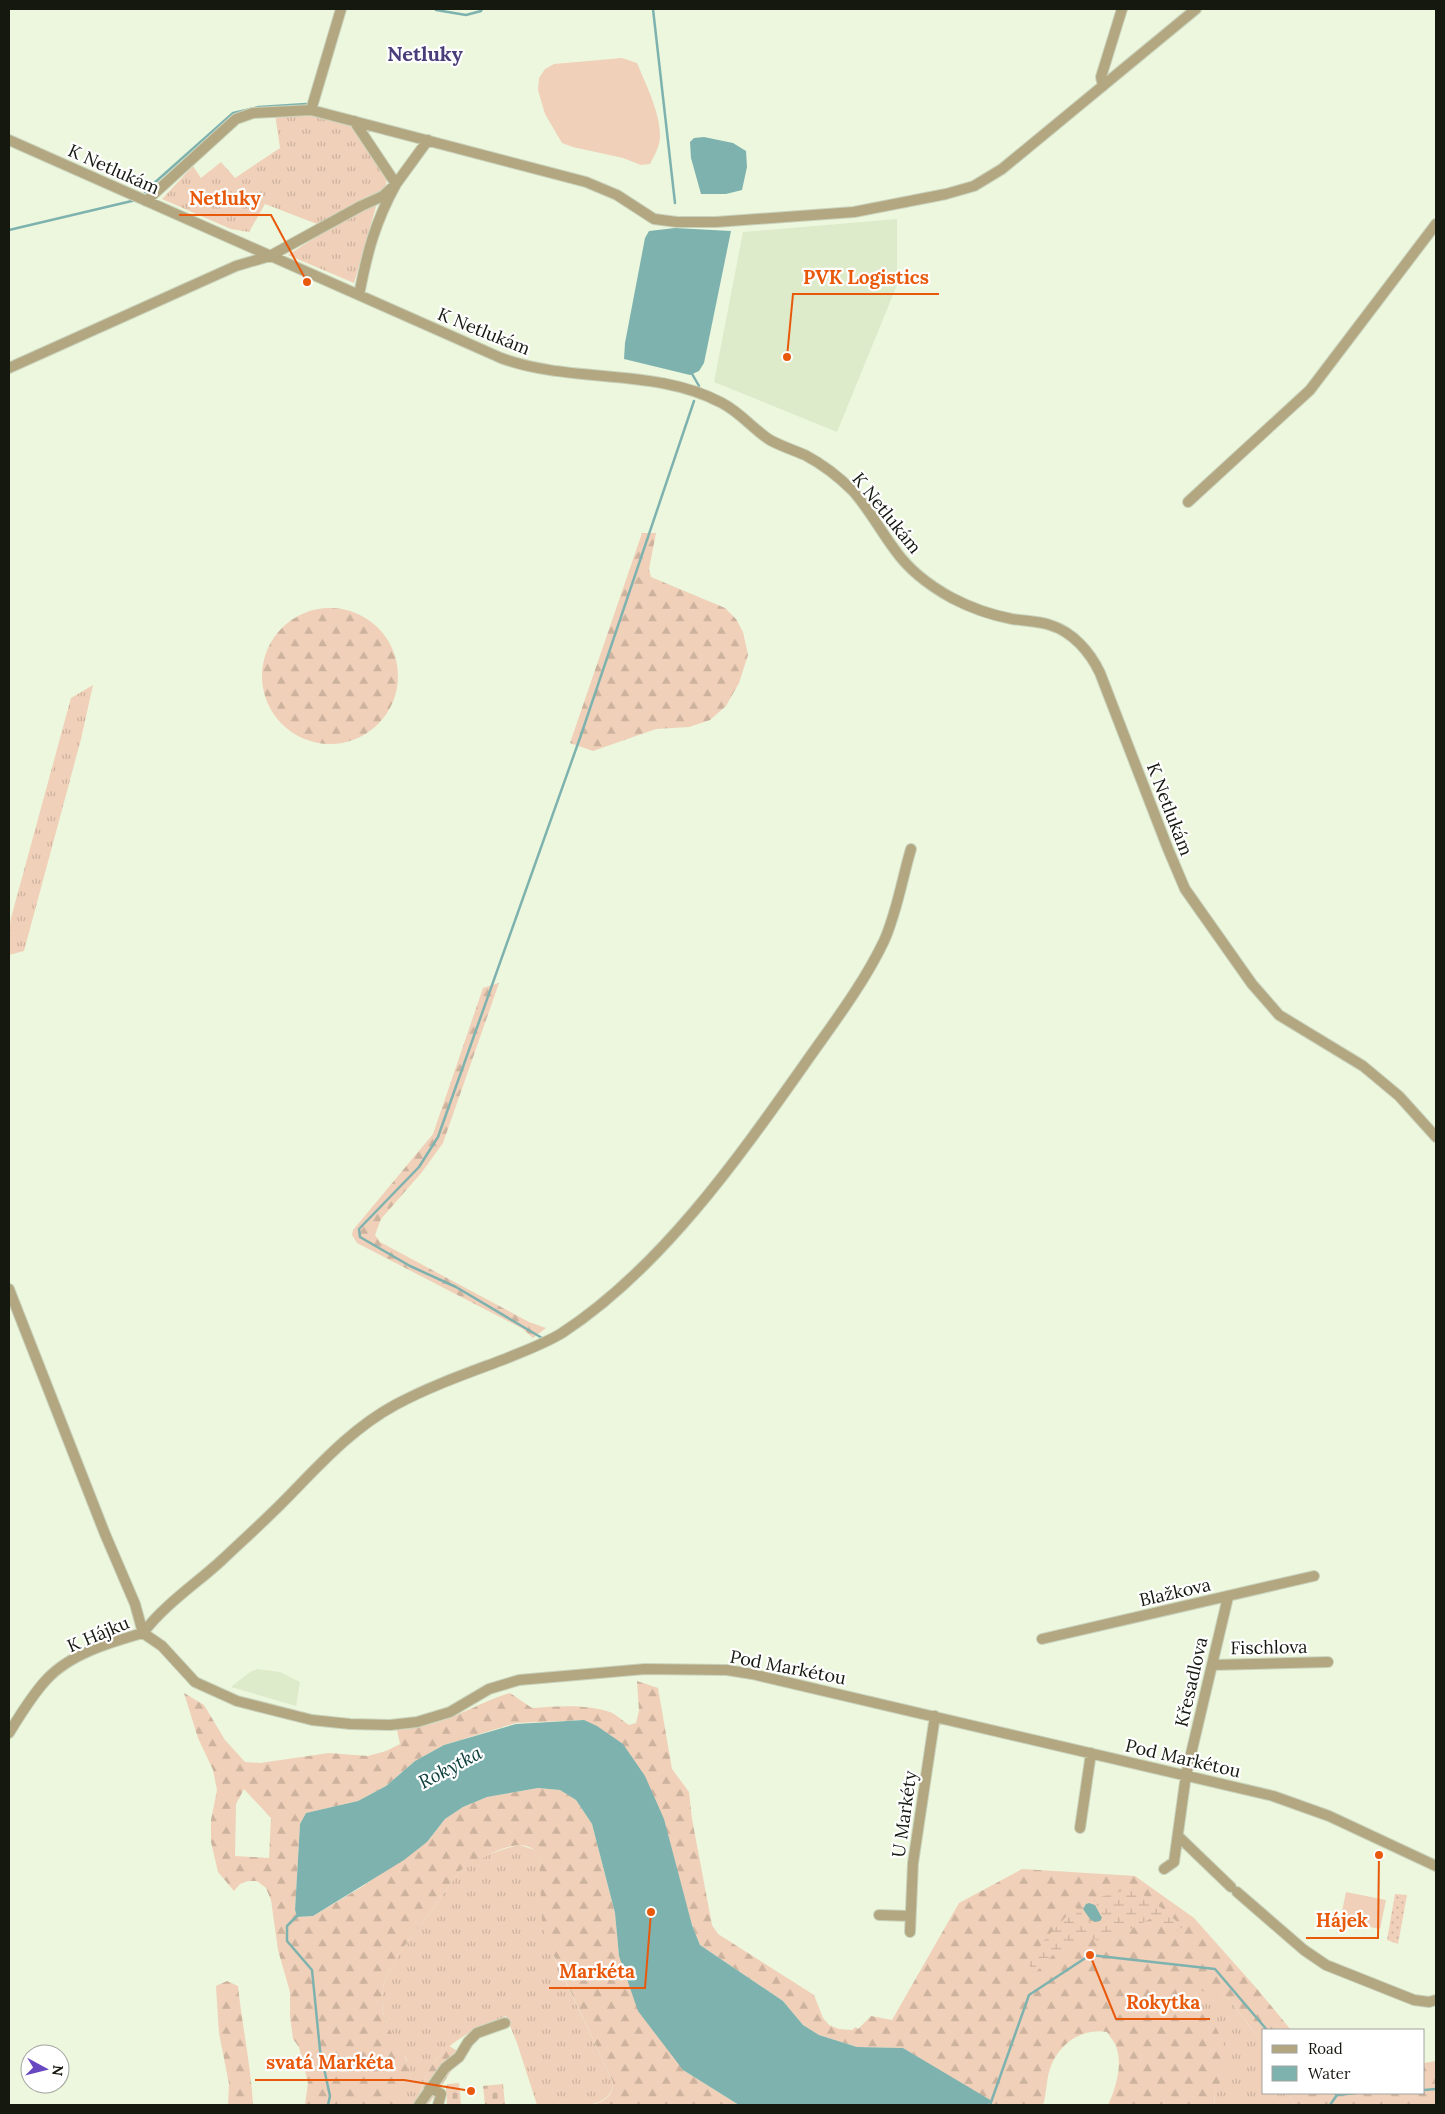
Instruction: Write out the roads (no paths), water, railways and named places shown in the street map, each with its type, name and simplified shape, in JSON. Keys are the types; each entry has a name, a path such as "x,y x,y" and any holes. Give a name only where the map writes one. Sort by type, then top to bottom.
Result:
{"street":[{"path":"311,110 342,9"},
{"path":"1103,86 1101,77 1122,9"},
{"path":"146,201 236,119 253,112 311,110 586,182 617,195 654,219 677,222 738,220 854,212 946,194 974,186 1002,169 1196,9"},
{"path":"354,121 396,184"},
{"name":"K Netlukám","path":"9,140 515,363 549,371 656,382 688,390 722,403 742,416 760,434 806,456 842,481 862,502 904,561 938,590 980,611 1012,619 1050,625 1074,639 1089,654 1100,673 1185,889 1252,984 1280,1014 1363,1066 1400,1096 1436,1137"},
{"path":"359,295 366,257 381,211 396,184 428,140"},
{"path":"9,368 236,266 270,256 383,196 396,184"},
{"path":"1188,502 1310,390 1436,224"},
{"path":"143,1633 156,1615 210,1571 278,1508 333,1450 363,1426 395,1405 441,1384 537,1346 560,1334 598,1307 636,1273 675,1232 748,1144 855,990 882,945 891,925 911,849"},
{"path":"9,1289 105,1534 135,1604 143,1633"},
{"name":"Blažkova","path":"1042,1639 1314,1576"},
{"name":"Křesadlova","path":"1164,1869 1174,1862 1186,1775 1228,1597"},
{"name":"Pod Markétou","path":"143,1633 162,1646 195,1682 238,1701 312,1720 350,1724 390,1725 417,1722 450,1712 490,1689 519,1680 644,1669 727,1670 752,1674 1292,1801 1329,1816 1436,1866"},
{"name":"K Hájku","path":"9,1733 47,1678 80,1655 112,1642 143,1633"},
{"name":"Fischlova","path":"1212,1664 1328,1662"},
{"name":"U Markéty","path":"910,1932 914,1854 935,1716"},
{"path":"1080,1828 1091,1753"},
{"path":"1178,1836 1234,1889 1304,1950 1326,1965 1406,1998 1422,2002 1436,2000"},
{"path":"879,1915 910,1916"},
{"path":"419,2105 445,2068 459,2057 468,2042 477,2034 504,2023"},
{"path":"429,2089 441,2094 438,2105"}],"water":[{"path":"704,137 733,143 746,151 747,167 742,190 726,194 701,194 691,158 690,142 694,138"},
{"path":"675,228 731,231 704,363 699,371 690,375 624,359 625,343 645,238 649,231"},
{"path":"584,1720 597,1726 623,1744 645,1776 664,1819 692,1925 700,1945 783,2001 803,2025 819,2035 857,2047 903,2048 992,2101 987,2105 739,2105 683,2070 638,2011 619,1956 615,1913 592,1824 576,1800 560,1790 538,1788 487,1797 463,1807 445,1819 427,1842 404,1860 313,1916 297,1917 295,1910 300,1824 306,1813 358,1801 386,1786 415,1761 444,1745 516,1724"},
{"path":"1089,1903 1095,1905 1102,1918 1100,1921 1095,1922 1090,1919 1083,1909"}],"waterway":[{"path":"436,10 466,15 481,11 482,9"},
{"path":"653,9 675,203"},
{"path":"152,185 233,113 259,107 306,104"},
{"path":"9,230 136,200"},
{"path":"691,372 699,386"},
{"path":"542,1338 456,1287 410,1266 360,1237 359,1229 419,1167 438,1137 581,735 694,401"},
{"name":"Rokytka","path":"298,1915 287,1926 287,1941 312,1970 320,2050 330,2096 328,2105"},
{"name":"Rokytka","path":"990,2105 1029,1995 1090,1955 1215,1969 1266,2029"},
{"name":"Rokytka","path":"1425,2090 1436,2089"},
{"name":"Rokytka","path":"1336,2094 1346,2094"},
{"path":"1330,2105 1337,2095"}],"place":[{"name":"Netluky","path":"307,282"},
{"name":"PVK Logistics","path":"787,357"},
{"name":"Hájek","path":"1379,1855"},
{"name":"Markéta","path":"651,1912"},
{"name":"Rokytka","path":"1090,1955"},
{"name":"svatá Markéta","path":"471,2091"}],"district":[{"name":"Netluky","path":"425,53"}]}
